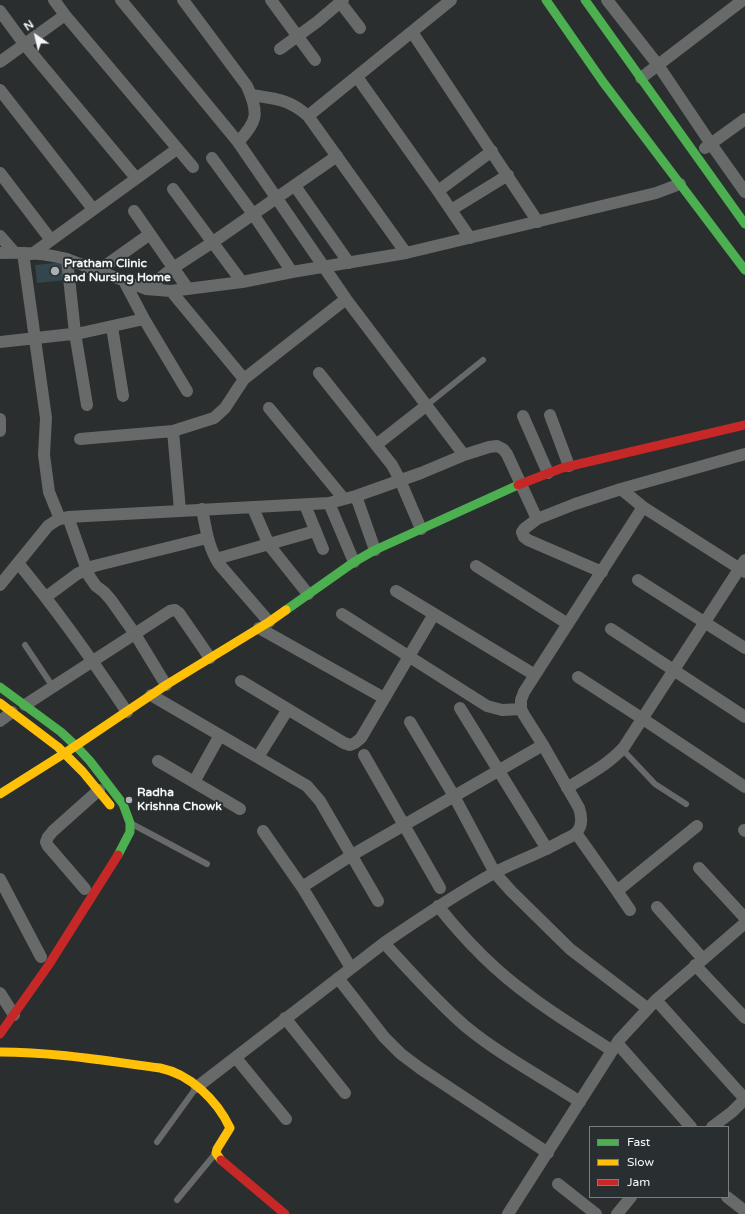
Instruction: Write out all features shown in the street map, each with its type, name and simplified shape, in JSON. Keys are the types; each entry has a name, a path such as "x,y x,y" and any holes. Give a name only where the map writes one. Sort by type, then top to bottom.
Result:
{"main road":[{"path":"546,0 603,82 745,270"},
{"path":"585,0 745,224"},
{"path":"0,794 76,746 166,685 264,625 354,562 375,550 548,473 569,466 745,425"},
{"path":"0,687 61,732 76,746 115,793 122,804 130,823 130,832 126,842 109,871 48,966 10,1008 0,1034"},
{"path":"0,703 52,741 65,753 99,790 114,810"},
{"path":"112,845 118,835"},
{"path":"38,960 48,945"},
{"path":"0,1052 30,1053 105,1060 177,1072 197,1087 212,1102 228,1122 230,1128 216,1149 216,1153 220,1159 285,1214"}],"street":[{"path":"54,0 176,149 193,167"},
{"path":"121,0 238,142 346,298 464,455"},
{"path":"271,0 315,60"},
{"path":"308,116 451,0"},
{"path":"607,0 658,65 745,192"},
{"path":"280,49 342,1 360,28"},
{"path":"641,78 738,1"},
{"path":"189,2 247,86 251,95 255,110 254,120 248,131 238,142"},
{"path":"0,11 25,45 136,178"},
{"path":"0,62 65,15"},
{"path":"412,32 538,222"},
{"path":"357,77 438,190 470,238"},
{"path":"0,90 93,209"},
{"path":"251,95 283,100 299,108 308,116 406,253"},
{"path":"696,155 745,119"},
{"path":"23,253 51,240 176,149"},
{"path":"438,190 492,152"},
{"path":"146,290 173,268 337,156"},
{"path":"212,158 253,214 292,272"},
{"path":"0,174 51,240"},
{"path":"451,210 508,176"},
{"path":"0,253 23,253 56,256 68,259 146,290 171,291 242,282 406,253 656,193 680,184"},
{"path":"295,186 349,263"},
{"path":"173,189 242,282"},
{"path":"134,211 188,289"},
{"path":"98,271 150,234"},
{"path":"0,236 23,253 46,418 44,455 49,492 64,518 92,581 111,600 135,634 166,685"},
{"path":"68,259 75,333 87,406"},
{"path":"124,281 144,319 187,391"},
{"path":"171,291 244,379"},
{"path":"80,439 173,431 214,418 225,408 244,379 346,298"},
{"path":"0,342 75,333 144,319"},
{"path":"112,326 123,396"},
{"path":"319,373 392,465 421,529"},
{"path":"376,445 427,405"},
{"path":"269,408 350,498 375,550"},
{"path":"550,415 569,466"},
{"path":"522,416 548,473"},
{"path":"0,419 0,431"},
{"path":"173,431 180,510"},
{"path":"0,585 48,526 64,518 180,510 253,508 329,503 350,498 421,473 464,455 497,446 503,449 507,454 537,519"},
{"path":"602,572 524,537 522,532 537,519 576,504 745,454"},
{"path":"567,788 606,764 622,749 644,719 705,622 743,566 643,506 621,490"},
{"path":"329,503 354,562"},
{"path":"305,505 323,549"},
{"path":"197,1087 384,943 438,906 495,873 547,849 576,833 581,826 582,817 579,808 524,715 521,709 521,700 524,692 643,506"},
{"path":"253,508 269,545 308,594"},
{"path":"202,509 207,538 211,550 264,625 384,698"},
{"path":"216,559 315,531"},
{"path":"46,597 78,574 94,566 207,538"},
{"path":"18,564 46,597 127,712"},
{"path":"476,566 568,624"},
{"path":"638,580 745,648"},
{"path":"396,591 535,675"},
{"path":"25,705 170,611 175,610 179,613 210,658"},
{"path":"342,614 487,706 502,710 521,709"},
{"path":"241,681 344,743 350,745 361,738 434,614"},
{"path":"611,629 745,717"},
{"path":"578,677 644,719 745,787"},
{"path":"151,695 301,782 313,792 320,801 378,901"},
{"path":"460,708 547,849"},
{"path":"258,757 288,709"},
{"path":"0,721 12,712"},
{"path":"410,722 454,796 495,873 548,929 570,949 651,1004 745,1099 732,1112 713,1126"},
{"path":"194,782 220,735"},
{"path":"302,887 352,855 543,745"},
{"path":"364,755 440,888"},
{"path":"158,761 240,809"},
{"path":"85,889 46,842 53,831 99,790"},
{"path":"617,891 697,826"},
{"path":"263,831 302,887 351,968"},
{"path":"576,833 630,910"},
{"path":"698,868 745,918"},
{"path":"0,879 38,960"},
{"path":"438,906 460,933 508,979 530,997 614,1047 690,1126"},
{"path":"657,907 699,962 745,1018"},
{"path":"508,1214 614,1047 651,1004 745,923"},
{"path":"384,943 443,1006 466,1026 488,1043 580,1102"},
{"path":"338,978 384,1037 401,1054 421,1069 548,1153"},
{"path":"0,993 10,1008"},
{"path":"285,1018 346,1093"},
{"path":"236,1058 286,1119"},
{"path":"558,1184 596,1214"},
{"path":"617,1214 631,1198"},
{"path":"728,1198 738,1210"}],"lane":[{"path":"427,405 483,360"},
{"path":"25,646 53,687"},
{"path":"622,749 654,784 686,804"},
{"path":"130,823 206,864"},
{"path":"157,1142 197,1087"},
{"path":"177,1200 216,1153"}],"building":[{"path":"64,262 66,280 37,283 35,265"}],"traffic: fast":[{"path":"546,0 603,82 745,270"},
{"path":"585,0 745,224"},
{"path":"286,610 354,562 375,550 518,485"},
{"path":"0,687 61,732 76,746 90,761 123,804 130,823 130,832 118,855"}],"traffic: slow":[{"path":"0,794 65,753 166,685 286,610"},
{"path":"0,703 58,747 83,772 110,805"},
{"path":"0,1052 60,1055 100,1060 160,1068 182,1076 192,1082 210,1098 230,1128 217,1149 216,1153 221,1160"}],"traffic: jam":[{"path":"518,485 562,468 745,425"},
{"path":"0,1034 48,966 118,855"},
{"path":"221,1160 285,1214"}],"place":[{"name":"Pratham Clinic and Nursing Home","path":"55,271"},
{"name":"Radha Krishna Chowk","path":"129,800"}]}
